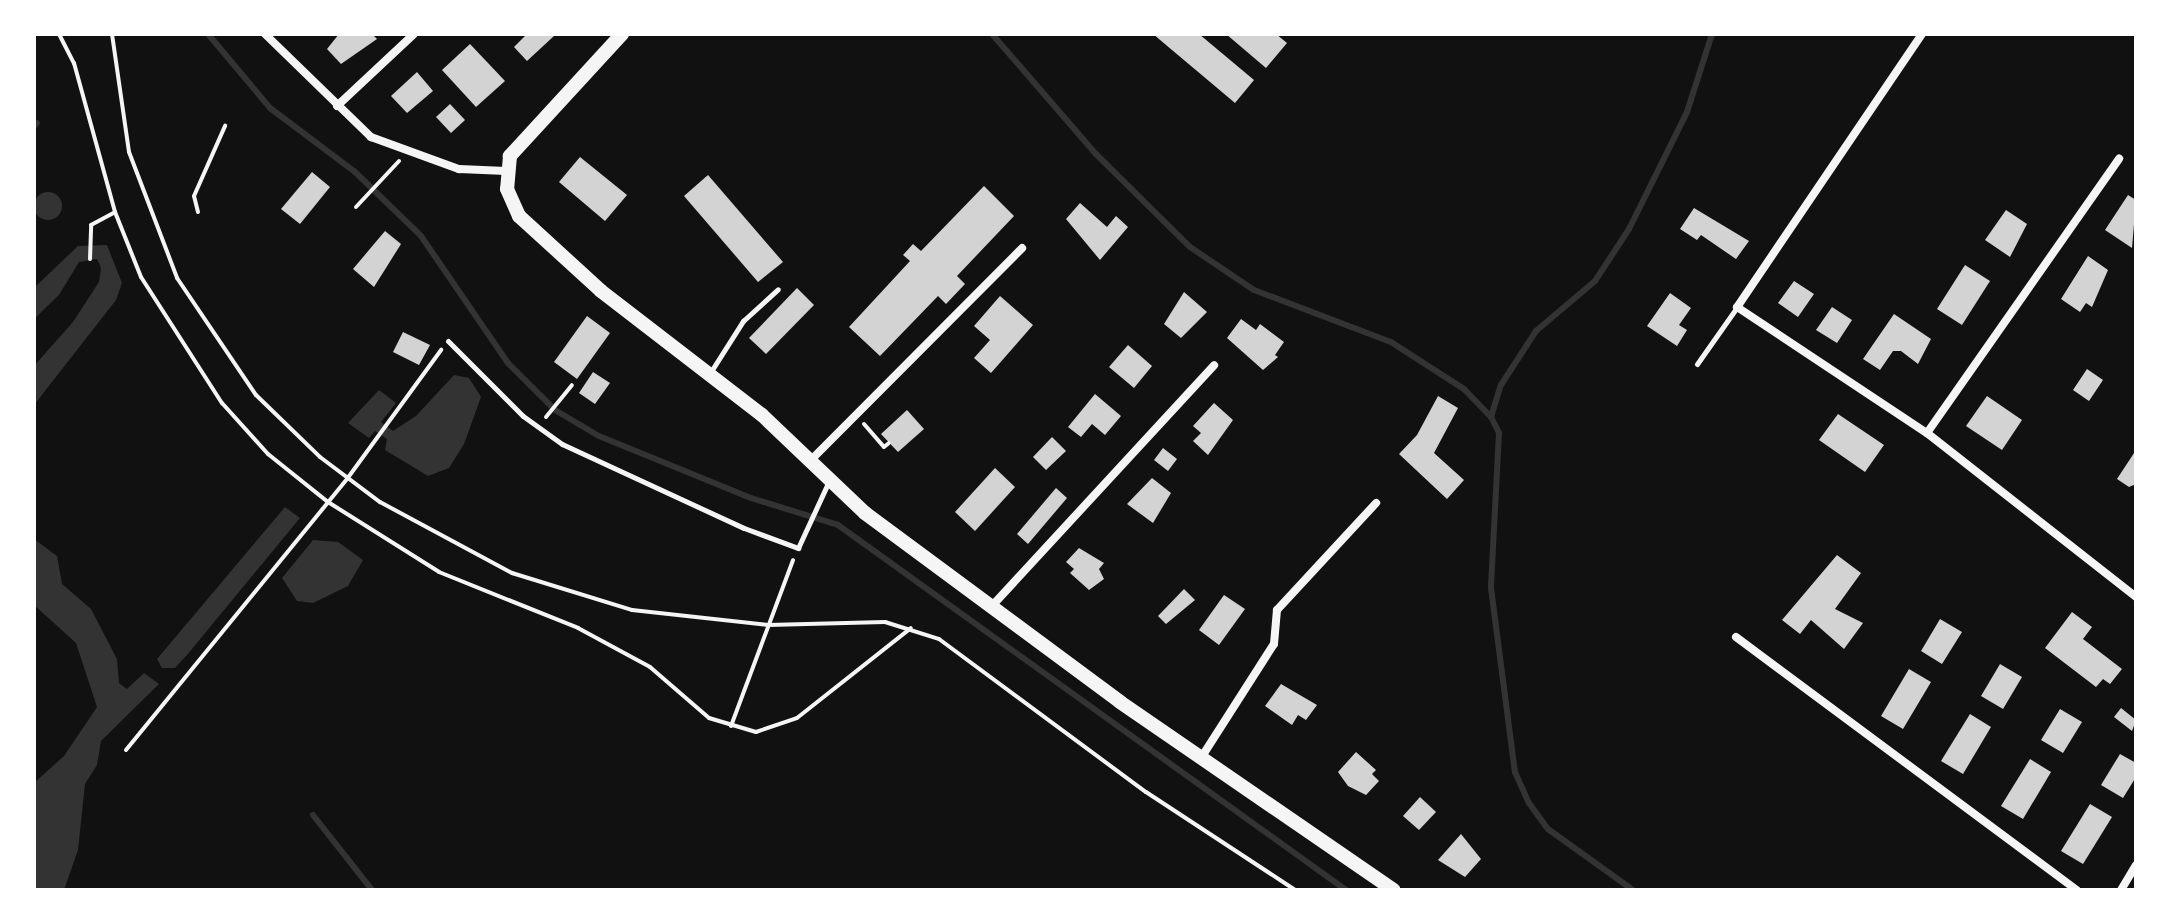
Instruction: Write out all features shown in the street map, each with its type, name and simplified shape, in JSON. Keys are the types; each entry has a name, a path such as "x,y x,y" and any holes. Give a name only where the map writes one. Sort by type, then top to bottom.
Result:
{"street":[{"path":"265,34 371,137 406,153 459,169 506,171"},
{"path":"337,106 414,34"},
{"path":"622,34 525,134 506,171 511,206 537,235 762,415 828,483 991,607 1201,759 1394,890"},
{"path":"1922,34 1737,307 1927,433 2133,595 2136,584"},
{"path":"1927,433 2119,159"},
{"path":"808,463 1022,248"},
{"path":"991,607 1214,365"},
{"path":"1201,759 1274,644 1277,610 1376,503"},
{"path":"1736,637 2077,890"},
{"path":"2121,890 2136,865"}],"lane":[{"path":"709,373 743,321 778,289"},
{"path":"1697,364 1737,307"},
{"path":"448,341 523,416 562,444 798,548 817,500 828,483"}],"path":[{"path":"59,34 88,103 115,212 141,277 222,403 268,454 328,502 439,572 603,640 650,667 709,718 756,732 779,728 911,628"},
{"path":"112,34 129,152 177,278 256,395 347,479 409,521 526,578 632,610 768,625 885,622 911,628 959,651 1146,792 1295,890"},
{"path":"198,212 194,196 225,126"},
{"path":"356,207 406,153"},
{"path":"90,259 91,225 115,212"},
{"path":"126,750 347,479 448,341"},
{"path":"542,421 572,385"},
{"path":"857,416 884,447 889,443"},
{"path":"731,726 798,548"}],"shaded area":[{"path":"48,192 58,196 62,206 58,216 48,220 38,216 34,206 38,196"},
{"path":"107,245 122,283 116,300 34,405 34,366 73,322 99,282 101,268 97,259 79,262 59,295 34,319 34,288 78,246"},
{"path":"454,375 469,378 481,397 464,444 449,468 428,476 385,450 387,439 375,431 369,438 348,423 379,390 396,403 381,422 393,431 416,416"},
{"path":"285,507 300,518 187,655 175,668 162,668 157,659"},
{"path":"34,539 57,556 62,584 91,609 117,659 119,683 127,689 144,673 159,684 101,741 97,765 85,784 78,850 64,890 34,890 34,783 64,756 97,707 76,643 34,605"},
{"path":"313,540 338,542 363,560 348,586 313,603 297,601 282,578"}],"building":[{"path":"339,34 372,34 377,39 341,64 327,49"},
{"path":"527,34 554,36 527,61 514,47"},
{"path":"1153,34 1199,34 1254,80 1235,103"},
{"path":"1226,34 1276,34 1287,43 1266,68"},
{"path":"470,44 505,81 476,107 442,70"},
{"path":"417,72 433,91 407,113 391,96"},
{"path":"450,104 465,120 451,133 436,117"},
{"path":"580,157 627,195 605,221 559,182"},
{"path":"312,172 330,187 300,224 281,209"},
{"path":"708,175 783,262 758,282 684,196"},
{"path":"984,186 1014,216 957,276 965,284 946,304 938,296 880,356 849,327 910,261 903,255 913,244 921,251"},
{"path":"2128,195 2136,200 2132,248 2105,230"},
{"path":"1080,203 1107,227 1116,216 1128,227 1100,260 1066,219"},
{"path":"1694,208 1749,241 1736,259 1701,235 1697,240 1680,229"},
{"path":"2006,210 2027,224 2010,257 1985,240"},
{"path":"385,231 401,244 374,287 353,269"},
{"path":"2088,256 2108,270 2092,307 2086,303 2080,312 2061,299"},
{"path":"1965,265 1990,281 1962,325 1937,309"},
{"path":"1794,281 1814,294 1798,317 1778,303"},
{"path":"797,288 814,305 766,354 749,338"},
{"path":"1184,292 1207,312 1181,338 1164,324"},
{"path":"1670,293 1691,308 1679,325 1687,330 1677,346 1647,326"},
{"path":"1000,296 1033,325 991,373 974,358 990,340 974,326"},
{"path":"1832,307 1852,320 1837,343 1816,330"},
{"path":"1894,314 1931,339 1918,364 1901,351 1893,351 1880,370 1863,359"},
{"path":"587,316 610,333 577,379 554,362"},
{"path":"1241,319 1256,330 1260,324 1284,342 1275,355 1278,357 1263,370 1227,338"},
{"path":"403,332 430,345 419,365 393,352"},
{"path":"1128,345 1152,366 1134,388 1109,367"},
{"path":"2087,369 2103,380 2089,401 2073,390"},
{"path":"593,372 610,383 595,404 579,393"},
{"path":"1095,394 1121,416 1105,435 1092,424 1081,437 1068,427"},
{"path":"1438,396 1458,408 1434,453 1464,480 1447,499 1399,454 1417,435"},
{"path":"1987,396 2022,420 2002,450 1966,426"},
{"path":"1214,403 1233,420 1208,455 1193,441 1201,433 1193,426"},
{"path":"907,410 924,429 898,452 881,434"},
{"path":"1838,414 1884,445 1865,472 1819,440"},
{"path":"1052,437 1066,451 1046,470 1033,457"},
{"path":"1163,448 1177,459 1168,471 1154,460"},
{"path":"2136,450 2136,484 2129,487 2117,479"},
{"path":"995,468 1015,487 975,531 955,512"},
{"path":"1152,478 1171,493 1153,523 1127,504"},
{"path":"1056,488 1067,498 1028,544 1017,534"},
{"path":"1079,548 1104,563 1099,569 1104,579 1089,590 1070,573 1074,569 1066,562"},
{"path":"1837,555 1861,573 1835,609 1863,623 1844,649 1811,620 1800,634 1782,620"},
{"path":"1184,589 1195,600 1166,624 1158,616"},
{"path":"1224,595 1245,609 1219,645 1199,630"},
{"path":"2072,612 2092,627 2083,639 2122,669 2110,684 2103,679 2096,687 2045,648"},
{"path":"1940,619 1962,632 1942,664 1921,651"},
{"path":"2000,664 2022,677 2003,709 1981,696"},
{"path":"1909,669 1931,682 1903,729 1881,716"},
{"path":"1281,684 1317,705 1306,720 1298,715 1292,725 1265,706"},
{"path":"2121,708 2136,720 2132,731 2114,717"},
{"path":"2060,709 2082,722 2063,753 2041,740"},
{"path":"1970,714 1991,727 1963,774 1941,761"},
{"path":"1356,752 1376,770 1372,774 1379,781 1366,795 1348,786 1338,772"},
{"path":"2120,754 2136,763 2136,777 2123,798 2101,785"},
{"path":"2030,759 2051,772 2023,819 2001,806"},
{"path":"1420,797 1436,812 1419,830 1403,816"},
{"path":"2090,804 2112,817 2083,864 2061,851"},
{"path":"1461,834 1481,859 1465,877 1438,860"}],"waterway":[{"path":"208,34 270,108 354,171 421,236 508,363 555,410 599,436 751,498 838,525 1346,890"},
{"path":"992,34 1096,154 1190,247 1254,290 1391,342 1464,389 1491,417 1499,433 1491,588 1515,772 1529,803 1548,829 1633,890"},
{"path":"1491,417 1501,385 1536,331 1595,281 1629,229 1687,112 1712,34"},
{"path":"34,126 37,123"},
{"path":"313,815 372,890"}]}
